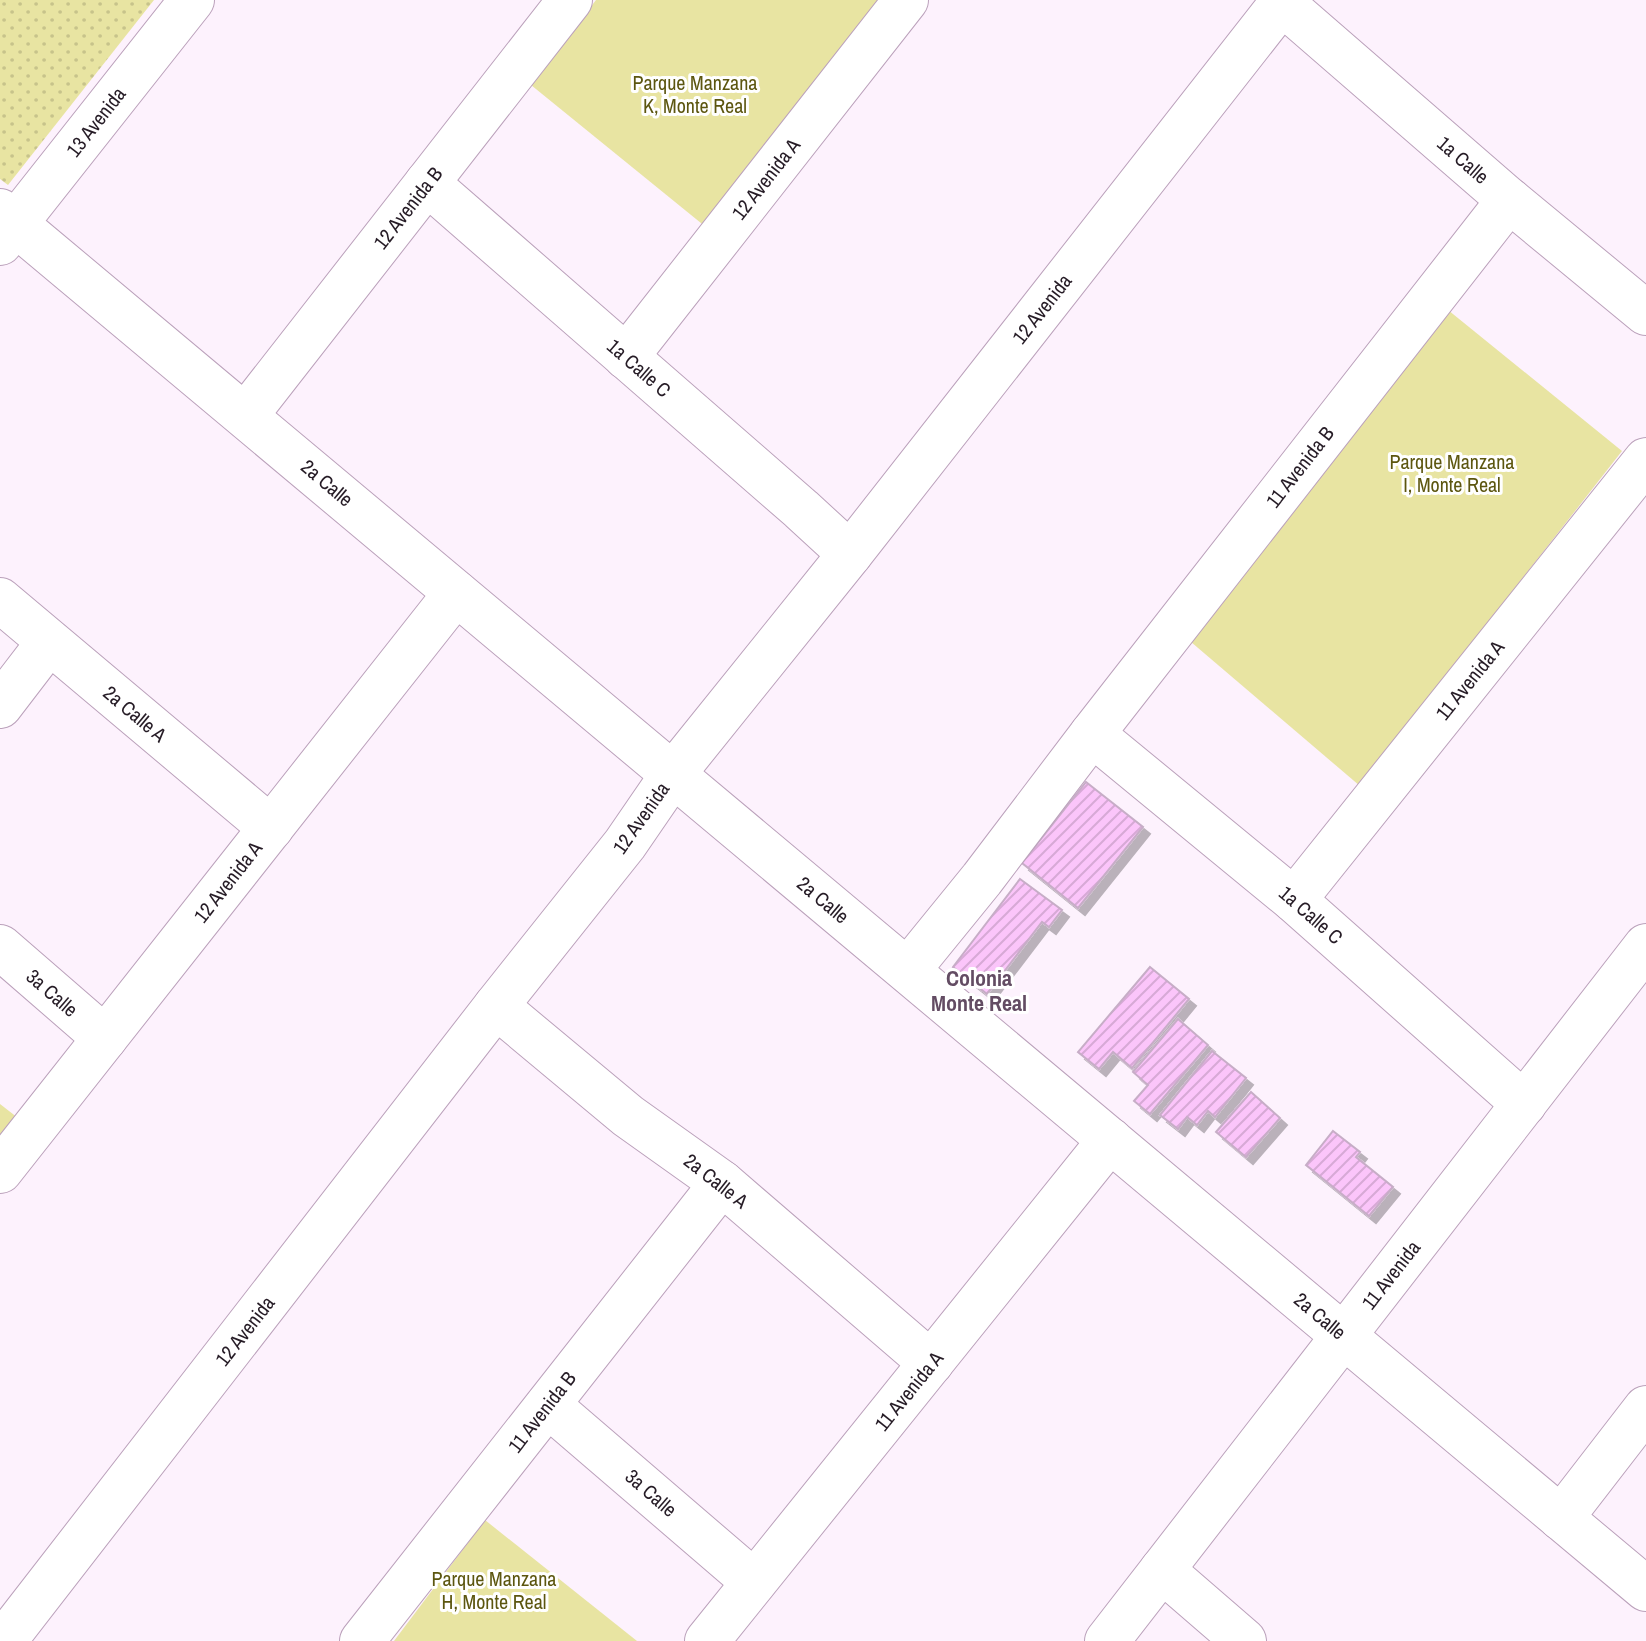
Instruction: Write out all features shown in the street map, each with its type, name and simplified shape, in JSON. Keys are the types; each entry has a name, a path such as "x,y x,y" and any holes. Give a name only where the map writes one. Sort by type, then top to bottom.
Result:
{"street":[{"name":"13 Avenida","path":"5,226 192,0"},
{"name":"12 Avenida B","path":"246,415 570,0"},
{"name":"12 Avenida A","path":"626,357 906,0"},
{"name":"1a Calle","path":"1283,2 1509,200 1646,313"},
{"name":"12 Avenida","path":"4,1641 625,844 673,774 850,554 1283,2"},
{"name":"1a Calle C","path":"427,183 850,554"},
{"name":"11 Avenida B","path":"908,970 1509,200"},
{"name":"2a Calle","path":"5,226 246,415 1646,1589"},
{"name":"11 Avenida A","path":"1294,900 1646,460"},
{"name":"12 Avenida A","path":"0,1171 456,593"},
{"name":"2a Calle A","path":"0,600 271,828"},
{"path":"0,706 49,642"},
{"name":"1a Calle C","path":"1092,734 1294,900 1524,1104"},
{"name":"11 Avenida","path":"1107,1641 1646,946"},
{"name":"3a Calle","path":"0,947 105,1038"},
{"name":"2a Calle A","path":"496,1006 628,1116 722,1183 931,1363"},
{"name":"11 Avenida A","path":"707,1641 1110,1140"},
{"name":"11 Avenida B","path":"362,1641 722,1183"},
{"name":"3a Calle","path":"548,1405 754,1582"},
{"path":"1561,1518 1646,1408"},
{"path":"1162,1570 1244,1641"}],"green space":[{"path":"0,0 154,0 8,185 0,179"},
{"name":"Parque Manzana K, Monte Real","path":"596,0 889,0 712,232 531,85"},
{"name":"Parque Manzana I, Monte Real","path":"1432,297 1622,451 1360,786 1184,636"},
{"path":"0,1104 18,1118 0,1142"},
{"name":"Parque Manzana H, Monte Real","path":"485,1520 637,1641 394,1641"}],"building":[{"path":"1086,782 1143,827 1078,908 1022,863"},
{"path":"1020,879 1062,910 1049,927 1042,922 987,994 953,967"},
{"path":"1150,967 1189,999 1132,1068 1113,1052 1099,1069 1078,1052"},
{"path":"1178,1019 1208,1045 1150,1114 1134,1101 1148,1085 1133,1072"},
{"path":"1212,1051 1246,1078 1215,1117 1208,1111 1197,1125 1187,1117 1178,1129 1160,1115"},
{"path":"1251,1092 1280,1118 1246,1157 1216,1132"},
{"path":"1333,1131 1360,1152 1356,1157 1393,1187 1369,1216 1306,1165"}],"district":[{"name":"Colonia Monte Real","path":"979,990"}]}
